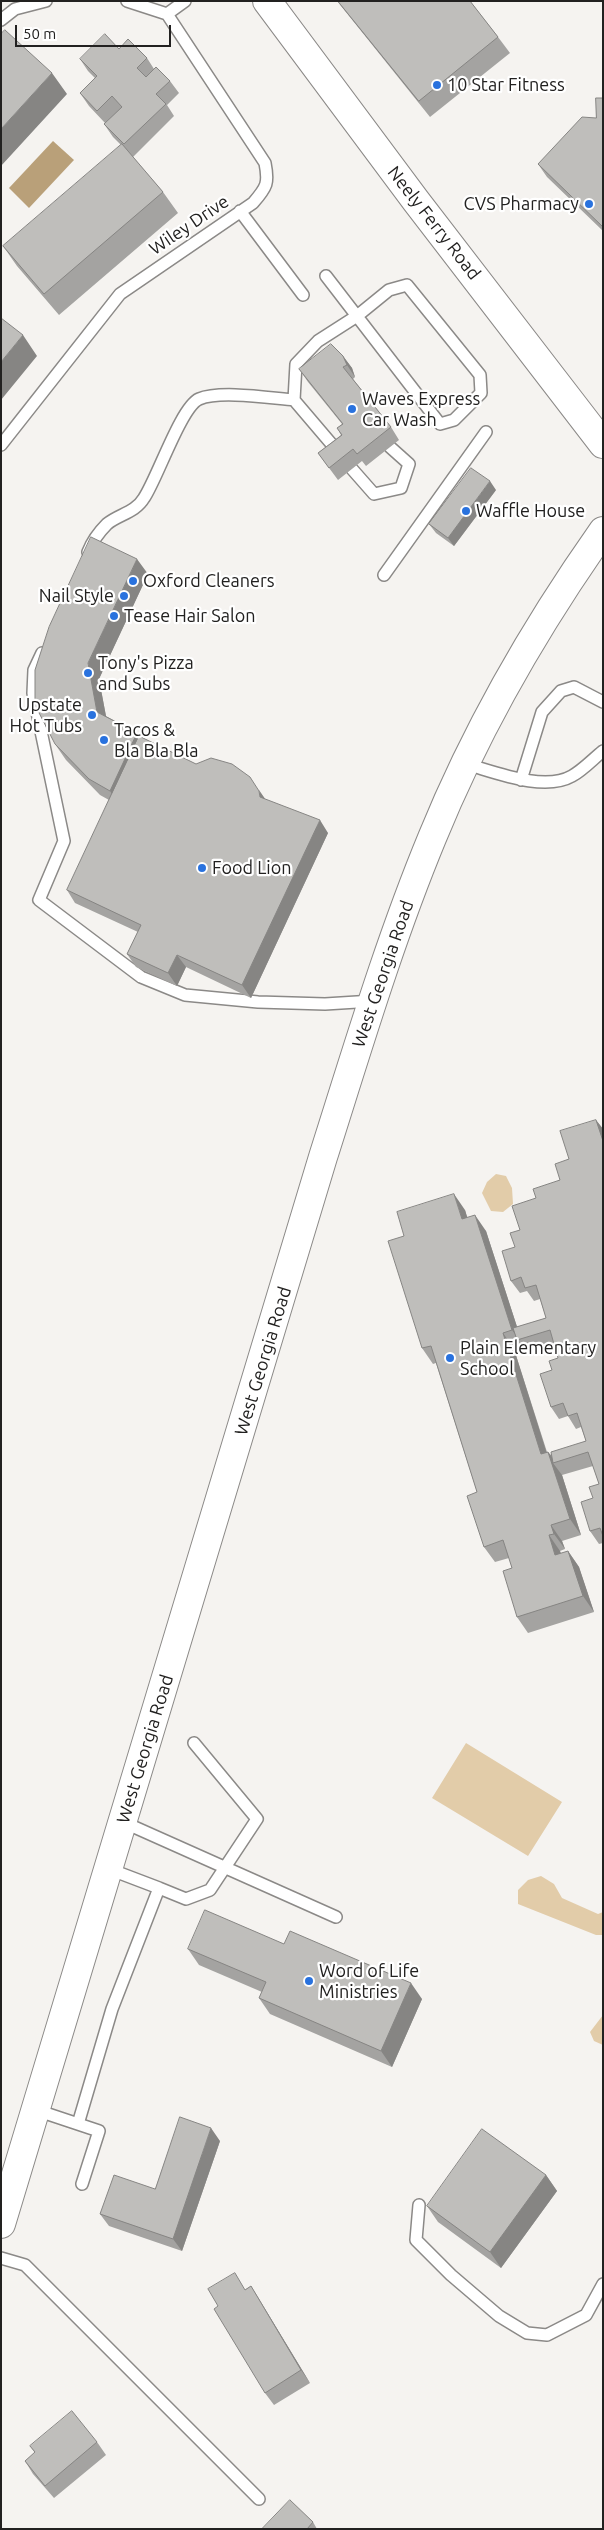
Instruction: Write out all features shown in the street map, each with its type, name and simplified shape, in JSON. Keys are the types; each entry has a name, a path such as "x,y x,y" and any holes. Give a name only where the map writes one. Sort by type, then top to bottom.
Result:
{"main road":[{"name":"Neely Ferry Road","path":"268,1 416,201 603,444"},
{"name":"West Georgia Road","path":"1,2224 373,1001 422,862 466,764 498,700 566,583 603,531"}],"lane":[{"path":"1,20 15,8 46,1"},
{"path":"127,1 168,14 185,1"},
{"name":"Wiley Drive","path":"1,445 120,294 240,211 263,191 268,180 265,163 168,14"},
{"path":"240,211 303,295"},
{"path":"326,276 357,316 440,424 454,420 480,393 480,375 407,285 389,290 357,316 318,341 315,351 296,364 294,400 341,455"},
{"path":"84,561 92,542 108,524 131,512 144,500 185,415 197,400 210,396 241,395 294,400"},
{"path":"384,575 486,432"},
{"path":"352,469 374,494 401,488 409,464 390,447"},
{"path":"47,642 34,670 33,693 64,840 39,900 141,977 185,995 258,1002 325,1004 373,1001"},
{"path":"520,780 542,712 561,691 574,687 603,702"},
{"path":"466,764 520,780 558,780 572,776 603,752"},
{"path":"109,1869 186,1898 210,1890 226,1868 257,1819 194,1743"},
{"path":"123,1822 336,1917"},
{"path":"78,2124 112,2009 159,1888"},
{"path":"36,2110 99,2131 82,2184"},
{"path":"418,2205 416,2240 452,2275 500,2316 527,2332 548,2336 586,2314 603,2284"},
{"path":"1,2258 25,2265 259,2499"}],"shaded area":[{"path":"53,141 74,160 29,208 9,188"},
{"path":"496,1174 506,1176 512,1188 513,1204 503,1212 491,1211 482,1193 487,1182"},
{"path":"466,1743 562,1802 528,1856 432,1798"},
{"path":"541,1876 554,1884 562,1898 598,1914 603,1912 603,1935 596,1935 518,1904 518,1890 528,1880"},
{"path":"603,2015 603,2045 594,2041 590,2032"}],"building":[{"name":"10 Star Fitness","path":"338,1 470,1 498,37 419,101"},
{"path":"5,30 52,73 1,129 1,34"},
{"path":"105,34 119,49 128,39 147,58 137,68 146,77 156,67 170,81 156,94 166,104 124,144 104,124 122,107 112,96 97,111 80,93 97,76 80,59"},
{"name":"CVS Pharmacy","path":"596,98 603,98 603,227 538,164 582,117 596,118"},
{"path":"122,144 163,192 44,294 3,246"},
{"path":"1,318 23,335 1,362"},
{"name":"Waves Express Car Wash","path":"331,344 343,356 347,365 343,367 391,427 357,454 353,449 329,468 318,453 342,435 337,428 343,424 299,369"},
{"path":"471,468 490,481 448,538 429,524"},
{"path":"91,537 137,559 88,663 97,712 137,733 110,791 89,779 55,744 35,705 35,670 49,627"},
{"name":"Food Lion","path":"139,736 196,764 211,758 232,764 250,777 259,791 260,797 320,820 242,985 177,955 168,973 127,954 141,925 67,890"},
{"path":"596,1120 603,1141 603,1536 600,1528 590,1531 581,1502 593,1498 589,1487 599,1484 588,1452 553,1463 551,1452 586,1441 577,1413 568,1416 563,1403 551,1407 540,1374 552,1370 549,1361 558,1358 550,1330 517,1340 513,1328 546,1318 536,1285 525,1288 521,1277 511,1281 502,1251 515,1247 510,1233 520,1230 512,1206 536,1198 533,1189 560,1180 555,1164 569,1159 560,1131"},
{"path":"454,1194 462,1219 475,1215 512,1330 503,1333 541,1454 548,1452 570,1519 551,1525 554,1534 549,1535 555,1555 568,1551 583,1596 517,1617 503,1571 512,1568 503,1540 484,1547 467,1496 477,1492 431,1346 422,1348 388,1241 404,1236 397,1212"},
{"name":"Word of Life Ministries","path":"205,1910 284,1944 290,1931 411,1983 381,2051 259,1998 266,1982 188,1949"},
{"path":"180,2117 211,2128 173,2239 100,2214 114,2175 155,2189"},
{"path":"482,2129 546,2175 490,2252 427,2206"},
{"path":"235,2273 245,2290 251,2286 301,2370 265,2393 214,2309 218,2306 208,2289"},
{"path":"72,2411 97,2442 45,2486 25,2461 35,2452 30,2446"},
{"path":"290,2500 313,2522 307,2529 262,2529"}],"place":[{"name":"10 Star Fitness","path":"437,85"},
{"name":"CVS Pharmacy","path":"589,204"},
{"name":"Waves Express Car Wash","path":"352,409"},
{"name":"Waffle House","path":"466,511"},
{"name":"Oxford Cleaners","path":"133,581"},
{"name":"Nail Style","path":"124,596"},
{"name":"Tease Hair Salon","path":"114,616"},
{"name":"Tony's Pizza and Subs","path":"88,673"},
{"name":"Upstate Hot Tubs","path":"92,715"},
{"name":"Tacos & Bla Bla Bla","path":"104,740"},
{"name":"Food Lion","path":"202,868"},
{"name":"Plain Elementary School","path":"450,1358"},
{"name":"Word of Life Ministries","path":"309,1981"}]}
